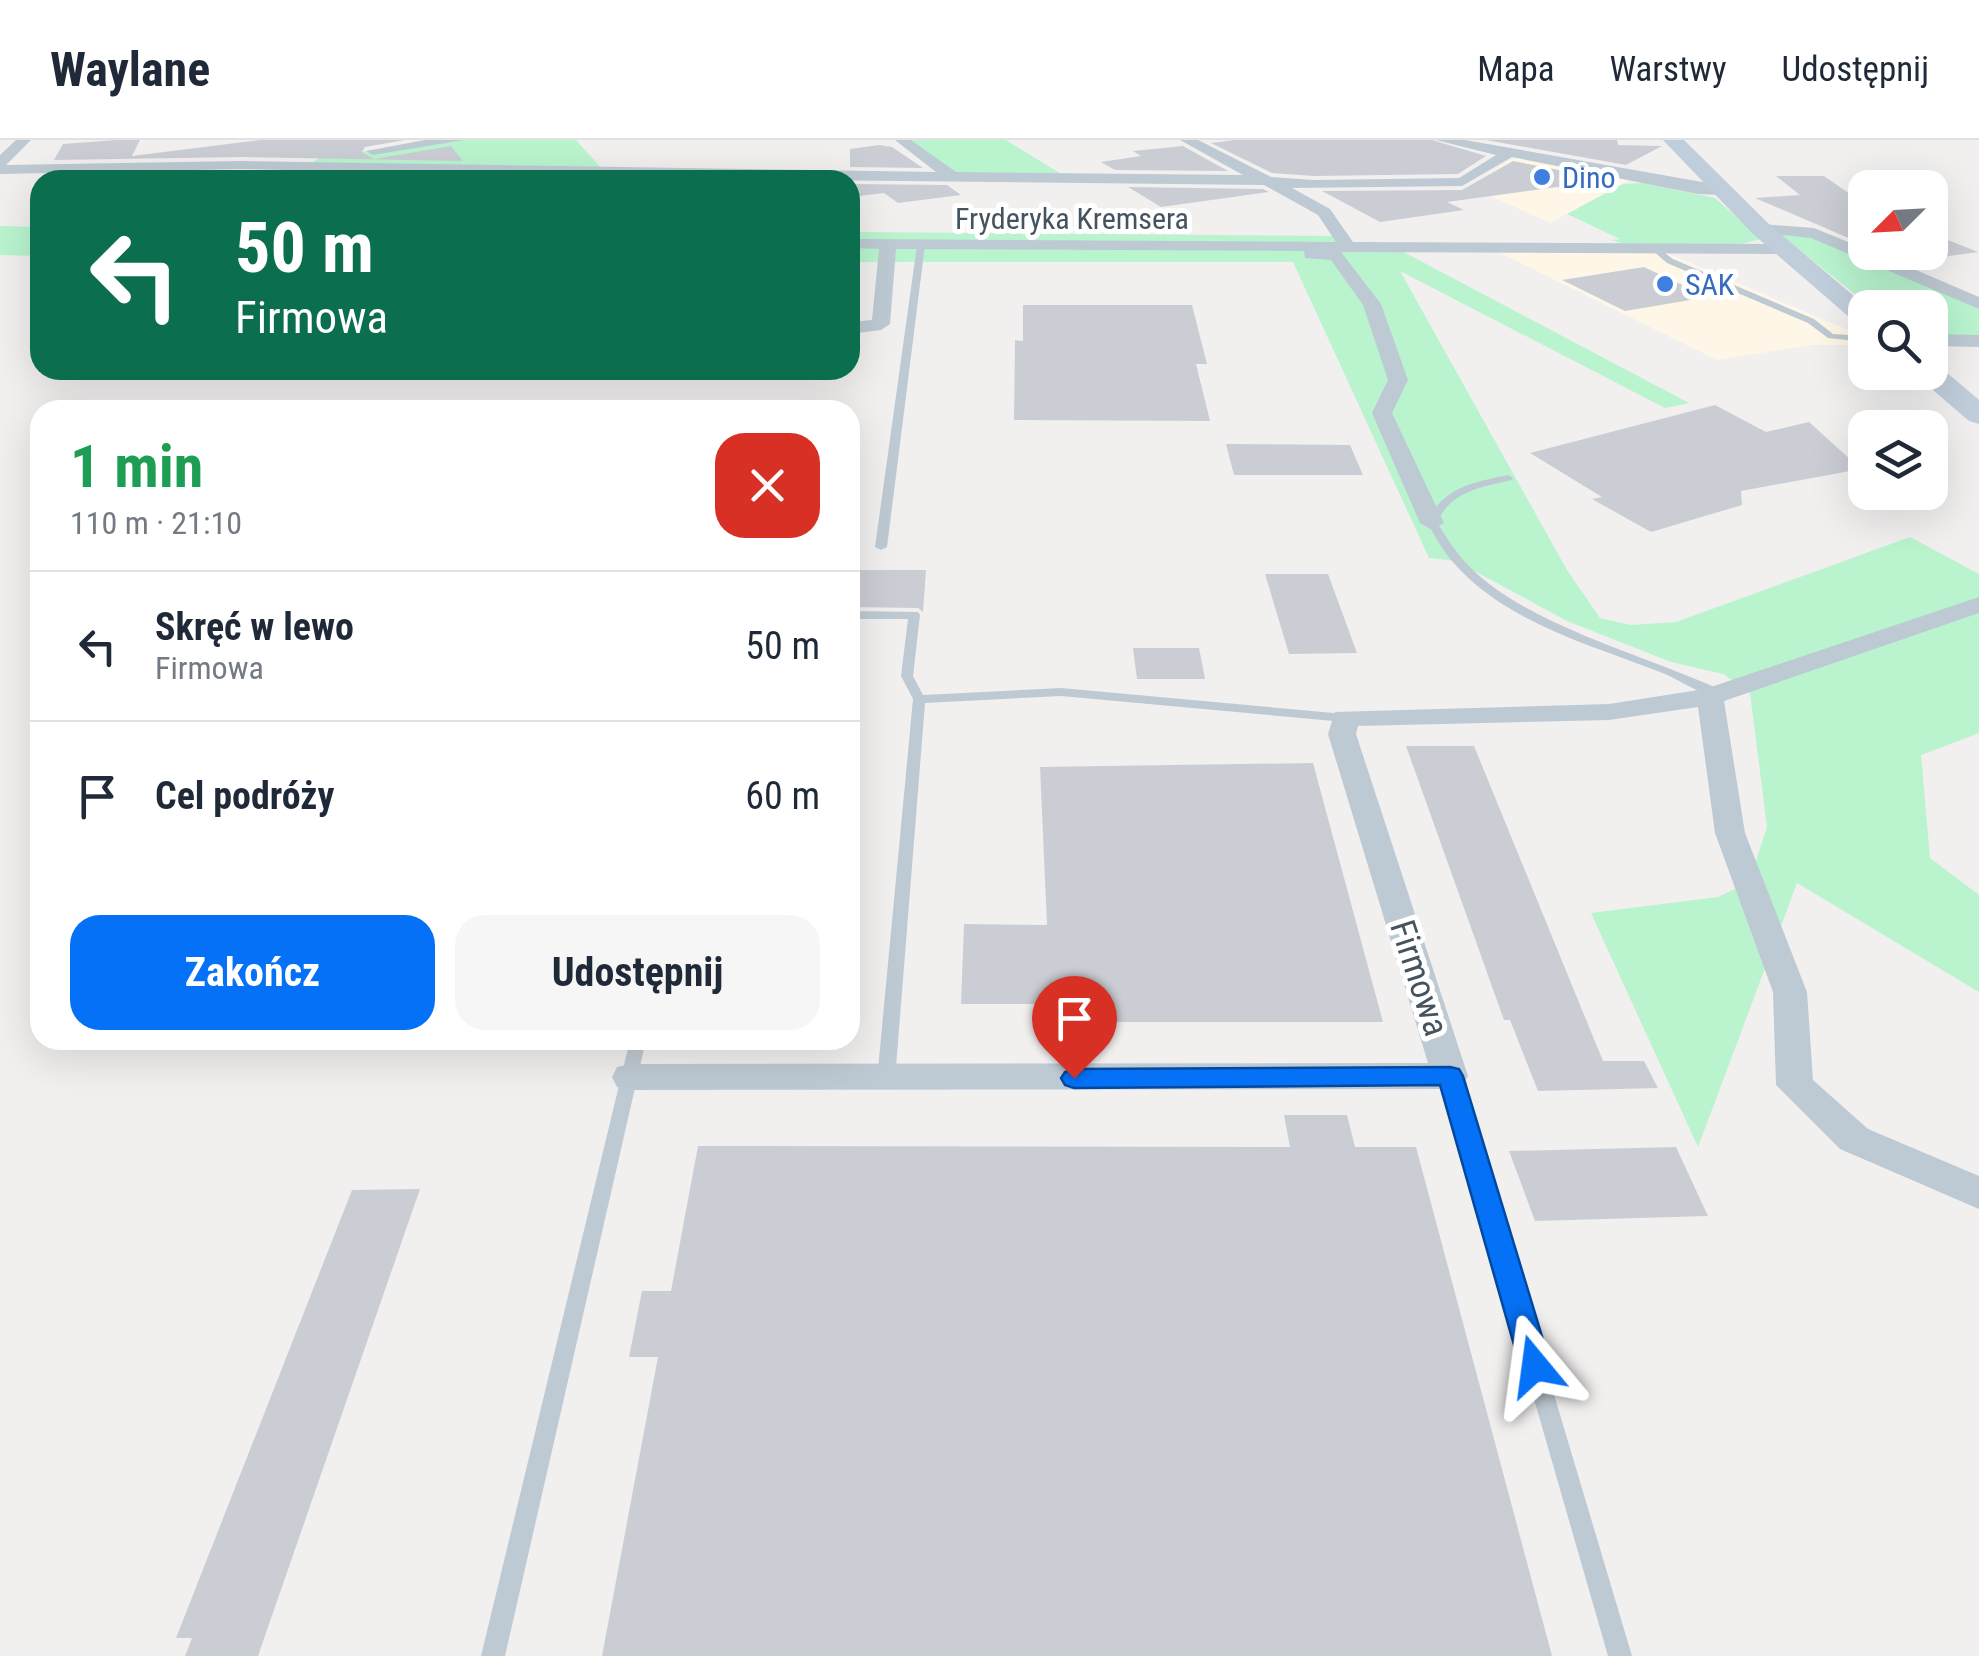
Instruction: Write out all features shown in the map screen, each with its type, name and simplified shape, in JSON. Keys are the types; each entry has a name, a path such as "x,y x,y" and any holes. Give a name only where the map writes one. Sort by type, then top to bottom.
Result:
{"main road":[{"path":"1672,140 1719,190 1848,303"},
{"path":"1948,388 1979,415"}],"street":[{"path":"0,166 24,140"},
{"path":"306,166 316,153 458,140"},
{"path":"902,140 952,176"},
{"path":"1187,140 1324,212 1348,247"},
{"path":"1442,140 1719,190"},
{"path":"860,175 1462,182 1508,152"},
{"path":"0,166 564,170"},
{"path":"1761,228 1814,232 1979,304"},
{"path":"860,244 920,244"},
{"path":"860,327 881,324 888,244"},
{"name":"Fryderyka Kremsera","path":"920,244 1784,248"},
{"path":"1300,246 1303,254 1335,255 1342,260 1347,274 1372,304 1398,380 1382,413 1432,522"},
{"path":"1948,340 1979,341"},
{"path":"1345,718 1609,712 1714,695 1979,605"},
{"path":"1714,695 1730,833 1790,992 1795,1085 1854,1139 1979,1193"},
{"name":"Firmowa","path":"630,1078 1450,1076 1342,734 1345,718"}],"lane":[{"name":"Fryderyka Kremsera","path":"880,547 920,244"},
{"path":"1655,248 1670,261 1811,321 1831,336 1848,338"},
{"path":"1508,478 1480,484 1445,499 1435,510 1432,522 1443,544 1468,575 1548,623 1714,695"},
{"path":"860,615 914,615 907,676 920,699 886,1080"},
{"path":"920,699 1061,692 1345,718"},
{"path":"492,1656 636,1050"},
{"path":"1450,1076 1620,1656"}],"shaded area":[{"path":"1527,158 1631,179 1550,223 1471,187 1511,159"},
{"path":"1488,247 1655,248 1848,330 1848,345 1811,345 1717,360"}],"green space":[{"path":"457,140 576,140 602,169 306,166 321,157"},
{"path":"902,140 1006,140 1066,177 952,176"},
{"path":"1644,183 1715,198 1761,239 1737,245 1628,245 1611,240 1620,239 1567,214 1623,184"},
{"path":"0,226 30,227 30,256 0,255"},
{"path":"1797,230 1848,251 1848,270 1895,270 1945,290 1850,290 1777,232"},
{"path":"860,232 1341,236 1348,247 1394,247 1689,403 1665,408 1400,271 1567,570 1600,618 1631,625 1676,622 1910,537 1979,574 1979,733 1921,755 1930,858 1979,895 1979,992 1797,883 1698,1147 1591,913 1718,897 1749,882 1767,827 1750,693 1723,674 1671,662 1567,621 1456,561 1429,558 1293,262 860,262"},
{"path":"1948,291 1979,304 1979,339 1948,338"}],"building":[{"path":"140,140 132,156 261,140 405,140 365,147 362,152 374,159 451,146 463,161 242,157 54,160 63,144"},
{"path":"1432,140 1486,156 1458,174 1314,176 1272,173 1211,143"},
{"path":"1486,140 1617,140 1618,145 1662,146 1626,165"},
{"path":"1183,146 1228,171 1115,170 1101,162 1141,156 1133,151"},
{"path":"892,147 923,168 850,167 850,149"},
{"path":"1513,161 1600,178 1576,191 1557,187 1447,202 1464,210 1380,222 1322,191 1462,190"},
{"path":"1776,176 1824,176 1848,192 1848,238 1755,198 1800,195"},
{"path":"860,184 947,185 961,195 898,203 884,193 860,196"},
{"path":"1128,187 1263,189 1269,192 1161,207"},
{"path":"1948,240 1978,252 1948,256"},
{"path":"1644,267 1708,297 1625,311 1562,280"},
{"path":"1023,305 1192,305 1207,364 1196,364 1210,421 1014,420 1015,340 1023,341"},
{"path":"1715,405 1766,432 1809,422 1848,457 1848,471 1741,491 1742,505 1651,532 1592,499 1602,497 1530,453"},
{"path":"1226,444 1350,445 1363,475 1234,475"},
{"path":"860,570 926,570 923,612 918,608 860,607"},
{"path":"1265,574 1328,574 1357,653 1289,654"},
{"path":"1133,648 1199,648 1205,679 1137,679"},
{"path":"1406,746 1474,746 1603,1061 1644,1061 1658,1088 1538,1091 1510,1020 1504,1020"},
{"path":"1313,763 1383,1022 1051,1022 1050,1004 961,1004 964,924 1047,925 1040,767"},
{"path":"1284,1115 1347,1115 1355,1147 1416,1147 1552,1656 602,1656 658,1357 629,1357 642,1291 671,1291 698,1146 1290,1147"},
{"path":"1676,1147 1708,1216 1535,1221 1509,1151"},
{"path":"420,1189 258,1656 185,1656 192,1638 176,1638 352,1190"}],"place":[{"name":"Dino","path":"1542,177"},
{"name":"SAK","path":"1665,284"}],"route":[{"path":"1074,1078 1450,1076 1535,1366"}]}
